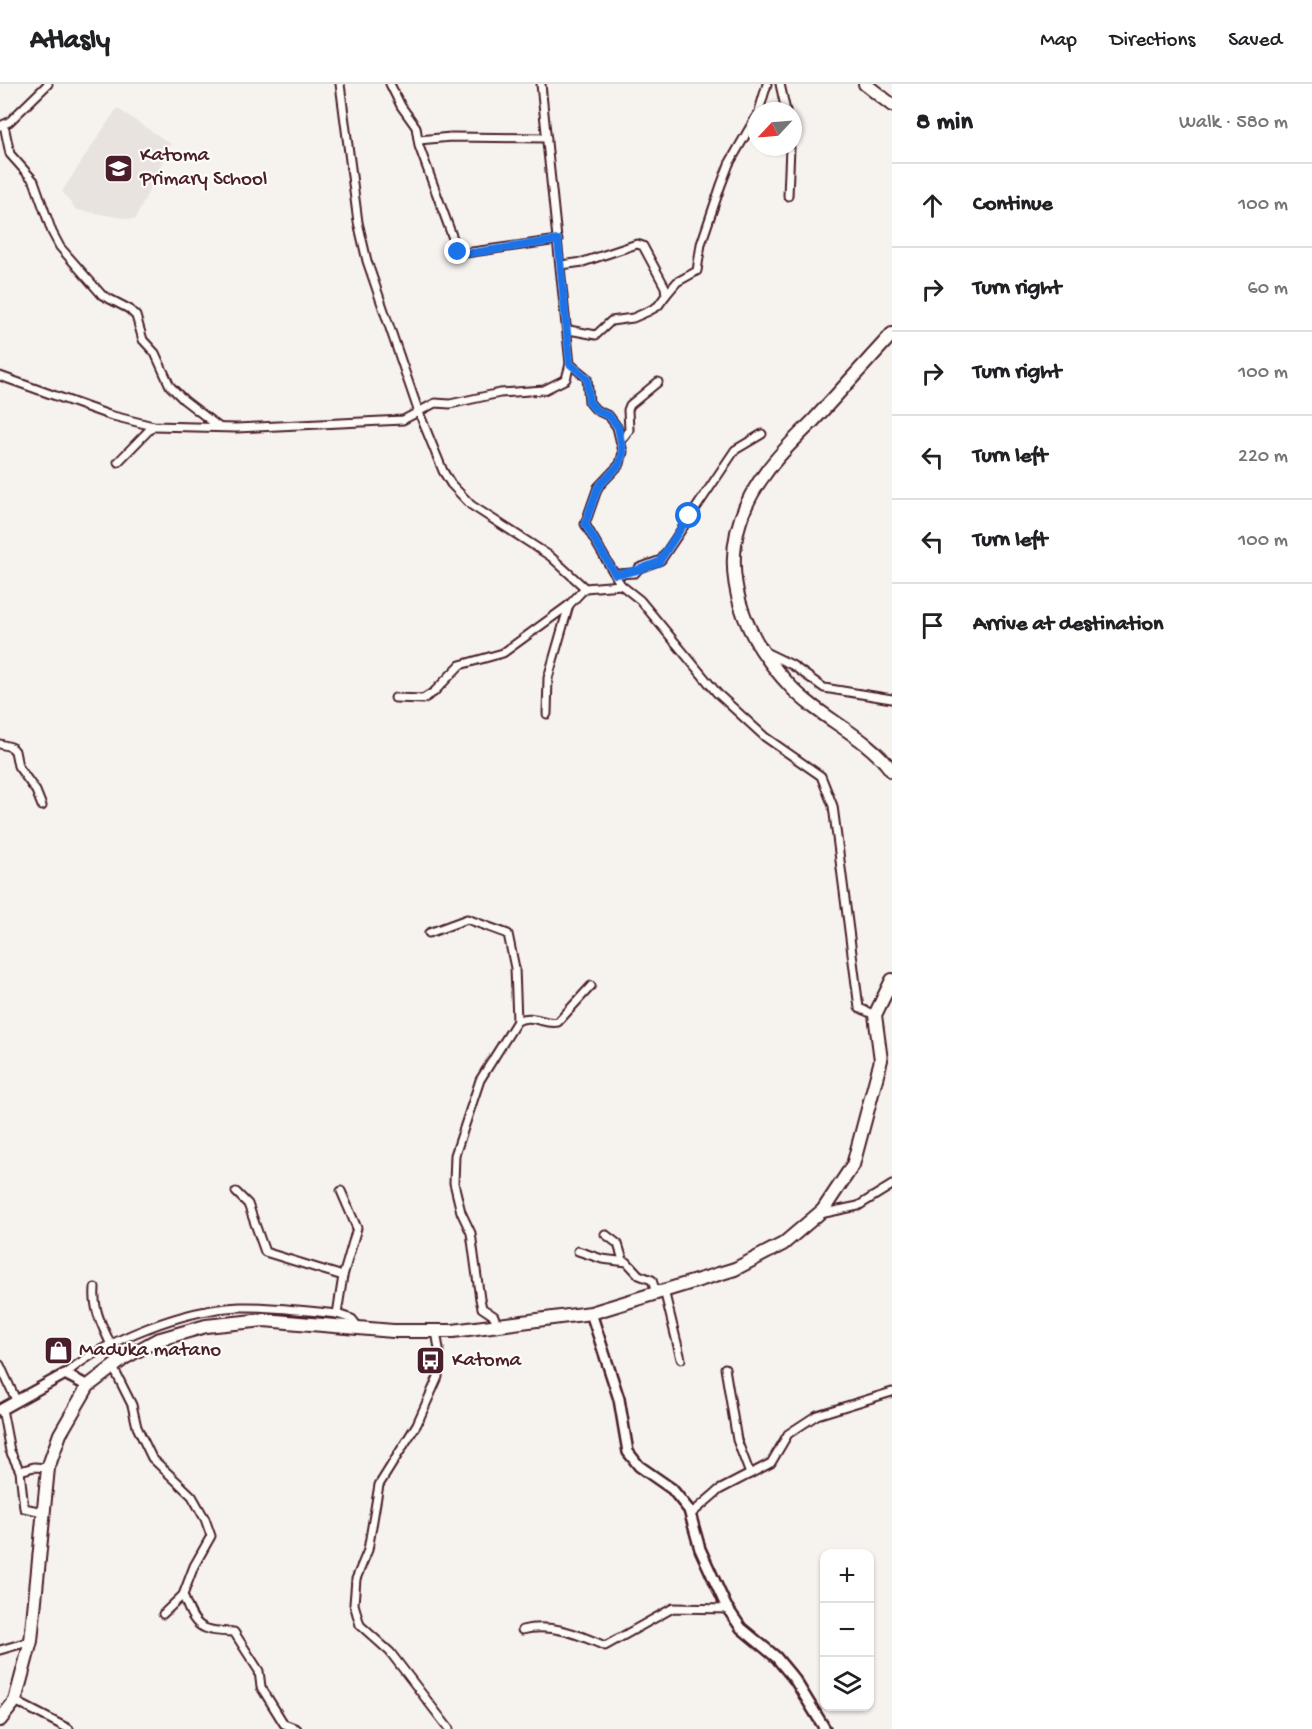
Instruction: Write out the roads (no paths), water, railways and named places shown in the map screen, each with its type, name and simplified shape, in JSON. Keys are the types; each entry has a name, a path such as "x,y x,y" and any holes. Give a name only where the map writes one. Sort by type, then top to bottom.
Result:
{"highway":[{"path":"865,84 892,105"},
{"path":"892,334 766,472 750,498 737,530 732,571 740,606 760,651 793,689 867,746 892,771"},
{"path":"0,1720 15,1701 36,1619 48,1468 60,1434 88,1386 113,1367 157,1340 206,1326 264,1320 359,1328 436,1331 497,1325 591,1312 735,1269 783,1244 818,1215 853,1165 881,1060 875,1015 892,980"}],"street":[{"path":"0,137 5,126 48,84"},
{"path":"340,84 358,222 367,261 436,456 450,484 471,505 550,556 585,588"},
{"path":"390,84 401,106 414,122 418,140 458,252 465,254 558,240"},
{"path":"0,376 108,415 153,426 219,427 403,420 435,403 450,404 485,396 553,387 566,379 570,364 569,330 541,84"},
{"path":"761,102 767,84"},
{"path":"780,84 784,102"},
{"path":"5,126 10,154 34,181 52,232 60,247 102,295 129,309 136,316 143,340 155,353 170,386 219,427"},
{"path":"569,330 596,335 611,321 633,318 649,311 658,306 677,282 697,271 701,244 720,185 748,131"},
{"path":"418,140 451,137 547,138"},
{"path":"788,196 790,156"},
{"path":"561,265 583,262 637,244 643,246 649,254 666,295"},
{"path":"570,364 587,378 589,402 596,410 609,416 622,439"},
{"path":"658,382 630,405 629,430 622,439 620,464 598,487 585,524 621,585 640,600 717,693 765,738 821,776 834,806 859,1008 875,1015"},
{"path":"118,462 153,426"},
{"path":"615,574 636,573 639,568 661,560 735,450 762,434"},
{"path":"395,698 423,699 434,692 460,665 503,653 569,605 585,588 621,585"},
{"path":"547,714 548,678 569,605"},
{"path":"760,651 771,653 792,665 824,688 892,699"},
{"path":"0,744 11,747 15,751 18,766 36,791 42,806"},
{"path":"429,933 467,919 508,934 515,969 517,1021 478,1086 464,1136 457,1149 454,1167 454,1183 461,1212 471,1233 477,1263 482,1308 494,1317 497,1325"},
{"path":"517,1021 531,1017 551,1023 558,1022 591,986"},
{"path":"818,1215 858,1206 892,1185"},
{"path":"337,1314 343,1276 357,1228 341,1191"},
{"path":"236,1192 248,1204 265,1252 343,1276"},
{"path":"605,1234 618,1244 623,1260 639,1275 652,1280 660,1291 681,1359"},
{"path":"578,1251 602,1259 623,1260"},
{"path":"95,1288 94,1300 98,1319 111,1345"},
{"path":"43,1512 24,1508 20,1471 10,1450 1,1410 65,1374 84,1358 173,1320 238,1307 337,1314 352,1319 359,1328"},
{"path":"591,1312 619,1399 628,1452 639,1466 672,1489 690,1515 700,1549 729,1609 741,1628 776,1657 795,1680 825,1729"},
{"path":"436,1331 440,1349 438,1377 417,1424 379,1485 368,1550 356,1579 354,1604 360,1625 390,1652 449,1729"},
{"path":"0,1365 16,1400"},
{"path":"113,1367 132,1405 137,1427 152,1458 192,1496 205,1518 211,1536 194,1566 183,1595 163,1614"},
{"path":"725,1368 737,1440 750,1474"},
{"path":"65,1374 88,1386"},
{"path":"690,1515 719,1490 771,1463 788,1434 817,1415 892,1392"},
{"path":"20,1471 34,1467 48,1468"},
{"path":"183,1595 192,1620 207,1631 234,1632 259,1671 261,1687 272,1706 284,1724 297,1729"},
{"path":"522,1630 533,1627 572,1631 605,1646 673,1608 729,1609"},
{"path":"0,1650 31,1641"},
{"path":"15,1701 69,1729"}],"place":[{"name":"Katoma Primary School","path":"119,168"},
{"name":"Maduka matano","path":"58,1351"},
{"name":"Katoma","path":"431,1361"}]}
